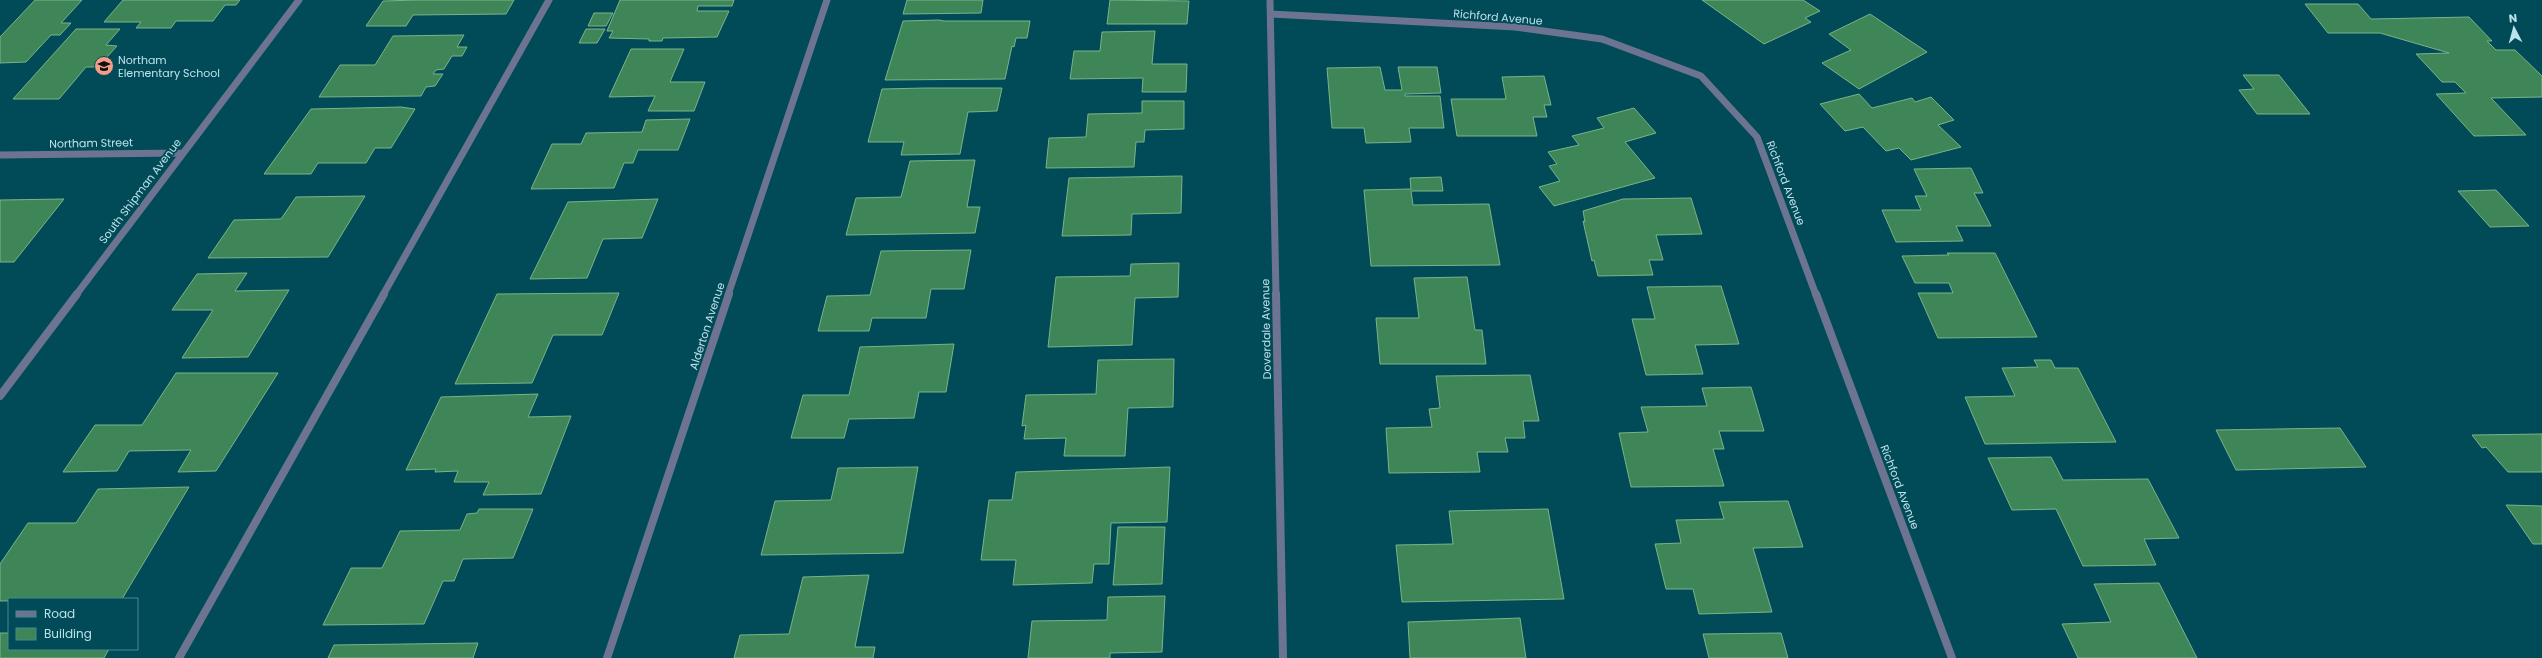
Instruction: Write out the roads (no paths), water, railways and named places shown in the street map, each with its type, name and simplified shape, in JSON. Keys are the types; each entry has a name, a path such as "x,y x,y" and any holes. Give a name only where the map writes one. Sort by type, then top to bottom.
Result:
{"street":[{"name":"South Shipman Avenue","path":"0,396 299,0"},
{"path":"179,658 549,0"},
{"name":"Alderton Avenue","path":"607,658 827,0"},
{"name":"Doverdale Avenue","path":"1270,0 1283,658"},
{"name":"Richford Avenue","path":"1271,14 1515,27 1602,39 1701,76 1757,137 1952,658"},
{"name":"Northam Street","path":"0,155 183,153"}],"place":[{"name":"Northam Elementary School","path":"104,66"}]}
